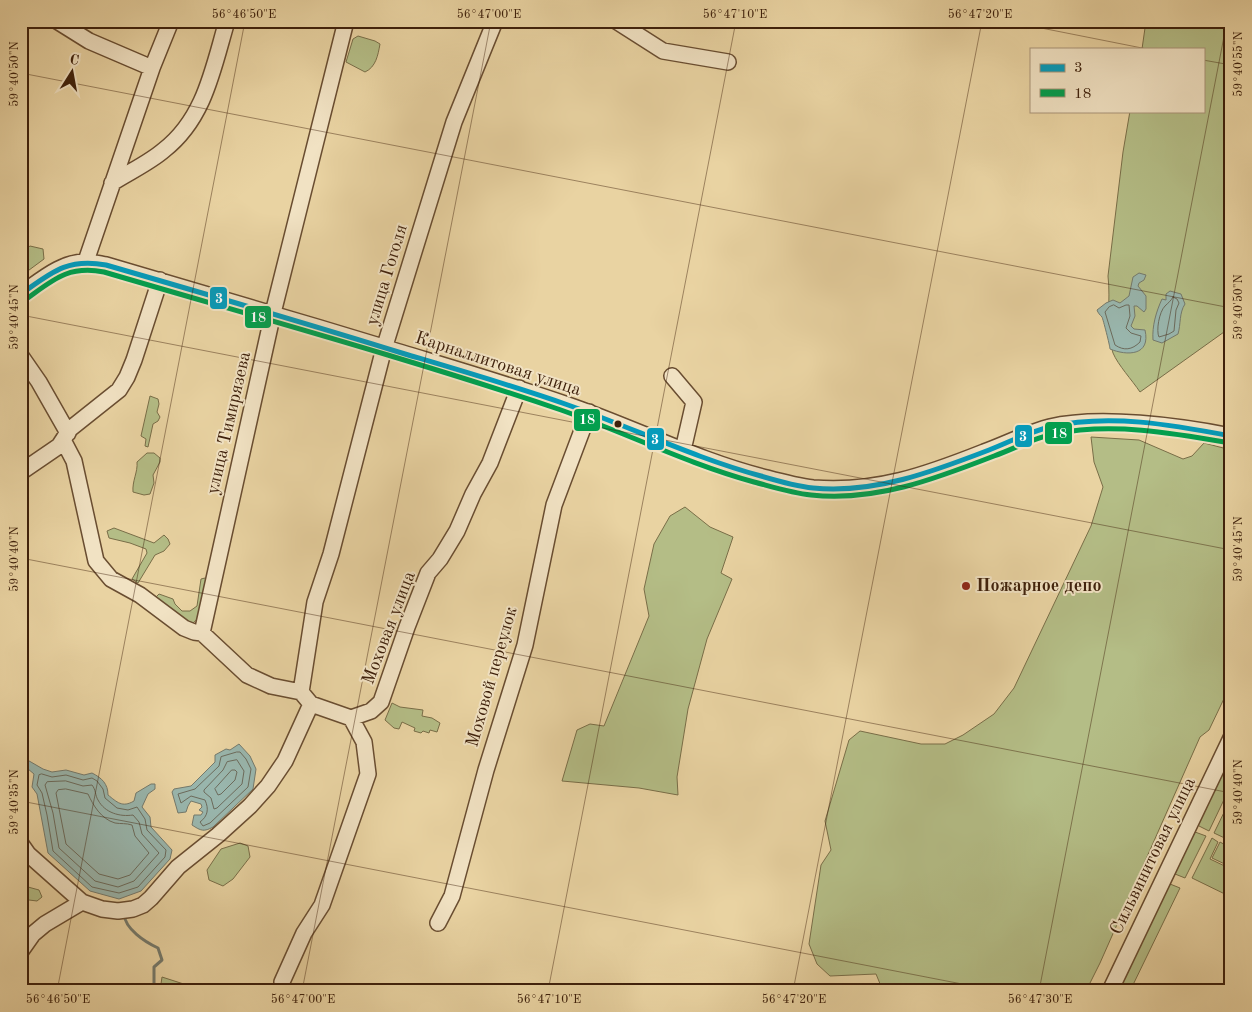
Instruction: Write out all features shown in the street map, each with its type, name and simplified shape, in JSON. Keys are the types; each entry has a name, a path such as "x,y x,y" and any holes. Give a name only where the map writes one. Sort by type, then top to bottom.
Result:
{"street":[{"path":"57,21 89,41 152,68"},
{"path":"86,261 152,68 171,21"},
{"path":"112,183 163,152 178,139 190,124 201,105 209,85 226,21"},
{"name":"улица Тимирязева","path":"202,632 273,313 346,21"},
{"name":"улица Гоголя","path":"82,902 102,909 118,910 133,909 151,898 178,867 218,835 250,806 268,786 285,760 299,732 306,698 315,602 331,554 384,348 454,122 495,21"},
{"path":"616,21 663,51 728,62"},
{"name":"Карналлитовая улица","path":"21,294 69,264 86,261 106,265 273,313 519,388 588,412 736,470 784,483 812,488 852,489 880,485 927,473 1036,432 1072,423 1134,424 1231,436"},
{"path":"21,472 59,446 70,429 118,390 127,377 160,280"},
{"path":"21,356 39,382 66,437 74,461 96,561 111,579 140,595 184,628 194,632 202,632 247,675 351,718 364,742 368,774 322,905 304,933 282,982"},
{"path":"672,376 694,402 683,450"},
{"name":"Моховая улица","path":"351,718 371,711 382,702 407,627 428,573 440,559 457,531 473,494 490,463 519,388"},
{"name":"Моховой переулок","path":"438,924 452,896 486,770 525,645 554,505 588,412"},
{"name":"Сильвинитовая улица","path":"1110,991 1231,738"},
{"path":"21,844 28,854 82,902 45,924 33,934 21,951"}],"green space":[{"path":"1146,21 1231,21 1231,327 1140,392 1115,358 1109,335 1108,276 1130,112 1204,112 1204,48 1142,48"},
{"path":"358,36 380,44 374,64 365,72 346,62 353,39"},
{"path":"30,246 43,249 44,259 21,276 21,253"},
{"path":"150,396 158,399 157,412 160,417 153,424 148,447 145,446 146,439 141,436"},
{"path":"1091,437 1139,440 1183,459 1192,456 1204,443 1231,450 1231,684 1209,730 1200,737 1100,963 1086,991 883,991 876,974 830,976 817,964 809,944 821,865 831,850 825,821 849,740 860,731 921,744 945,744 963,735 994,714 1014,688 1091,526 1103,487 1094,462"},
{"path":"147,453 154,453 160,458 160,462 153,475 154,483 150,494 144,495 133,492 133,488 137,462"},
{"path":"685,507 710,527 733,537 721,573 732,579 707,639 688,709 677,777 678,795 639,788 562,781 577,730 590,724 604,726 649,616 644,589 654,544 670,516"},
{"path":"114,528 154,543 164,535 168,539 170,544 164,551 155,555 138,583 132,579 147,553 146,549 109,538 107,531"},
{"path":"205,578 207,581 201,611 196,621 191,624 154,599 159,594 173,599 182,611 190,611 197,606 201,579"},
{"path":"392,703 400,707 423,710 422,716 432,718 440,723 437,732 430,730 429,733 423,731 421,733 414,731 415,728 402,722 399,729 394,728 385,720"},
{"path":"1231,748 1231,785 1209,831 1197,823"},
{"path":"1231,798 1231,841 1214,833"},
{"path":"1195,832 1206,836 1185,878 1175,874 1174,870 1191,833"},
{"path":"1212,838 1218,842 1210,859 1231,869 1231,897 1192,878"},
{"path":"1220,842 1231,848 1231,867 1212,858"},
{"path":"240,843 248,846 250,857 233,879 223,886 209,880 207,870 221,849"},
{"path":"21,879 28,887 39,890 42,897 37,901 21,899"},
{"path":"1170,884 1180,888 1130,991 1114,991 1166,885"},
{"path":"162,977 193,987 230,989 233,991 160,991"}],"water":[{"path":"1139,273 1146,275 1138,286 1146,296 1146,309 1144,312 1137,306 1134,306 1135,316 1131,326 1134,329 1145,330 1146,339 1141,349 1136,352 1123,353 1110,349 1103,319 1097,310 1113,300 1120,303 1129,296 1133,277"},
{"path":"1170,291 1181,294 1185,304 1178,334 1162,343 1153,340 1154,324 1162,299 1166,300 1166,294"},
{"path":"239,744 250,756 256,769 253,789 213,827 207,830 198,829 192,825 194,815 201,815 203,812 199,810 202,807 201,804 191,801 186,812 178,813 172,792 174,789 191,786 215,762 215,755 226,749 230,750"},
{"path":"21,758 52,772 66,770 84,775 92,773 104,782 108,795 123,804 134,801 136,793 151,784 155,784 155,789 148,794 142,807 150,817 151,827 172,850 170,859 141,891 119,899 90,891 48,853 37,794 32,787 34,774 21,763"}],"waterway":[{"path":"124,914 125,920 132,930 142,939 158,948 162,960 154,967 154,991"}],"transit line":[{"name":"3","path":"21,294 51,273 70,265 81,263 106,265 507,385 592,414 712,461 780,481 813,488 858,488 903,480 946,466 1019,437 1050,427 1072,423 1095,421 1140,422 1231,436"},
{"name":"18","path":"25,300 61,276 80,271 104,272 447,373 561,410 729,475 782,490 811,495 858,495 904,487 950,473 1039,438 1076,431 1098,429 1142,430 1230,443"}],"place":[{"name":"Пожарное депо","path":"966,586"}]}
